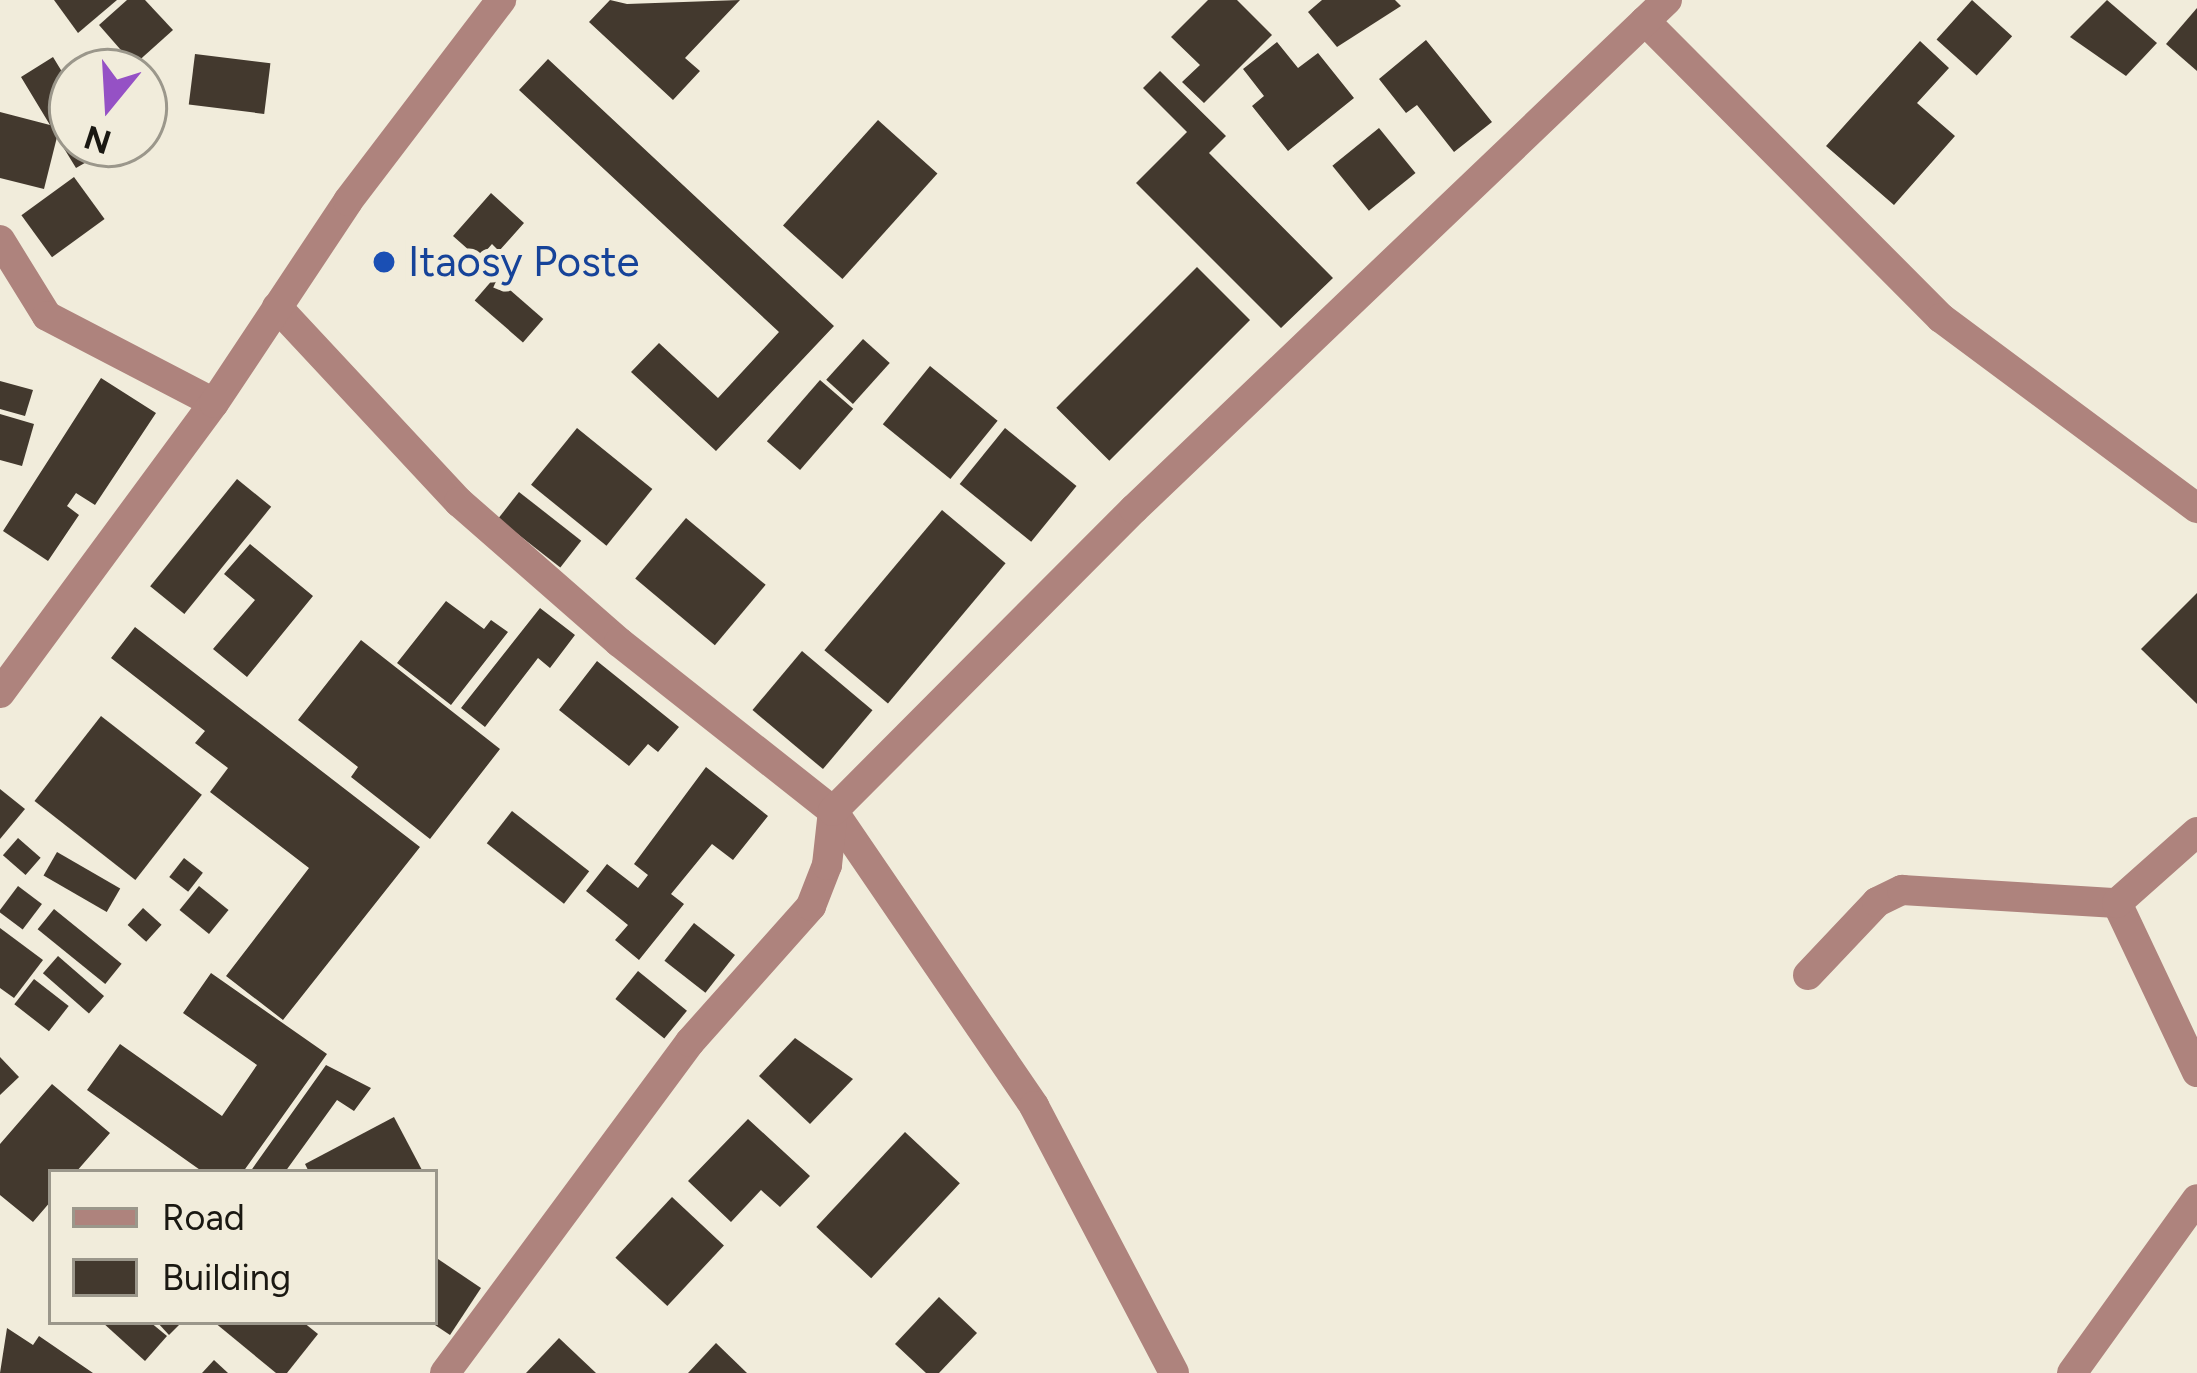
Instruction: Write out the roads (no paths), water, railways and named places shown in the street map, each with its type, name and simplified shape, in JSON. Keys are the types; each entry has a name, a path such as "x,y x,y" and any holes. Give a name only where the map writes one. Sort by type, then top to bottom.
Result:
{"street":[{"path":"0,693 501,0"},
{"path":"445,1373 690,1042 811,906 826,865 833,811 1134,509 1656,10 1941,318 2197,508"},
{"path":"0,241 47,316 214,403"},
{"path":"277,307 459,502 619,642 833,811 1034,1106 1174,1373"},
{"path":"1808,975 1877,902 1902,890 2117,903 2197,832"},
{"path":"2117,903 2197,1072"},
{"path":"2072,1373 2197,1199"}],"place":[{"name":"Itaosy Poste","path":"384,262"}]}
